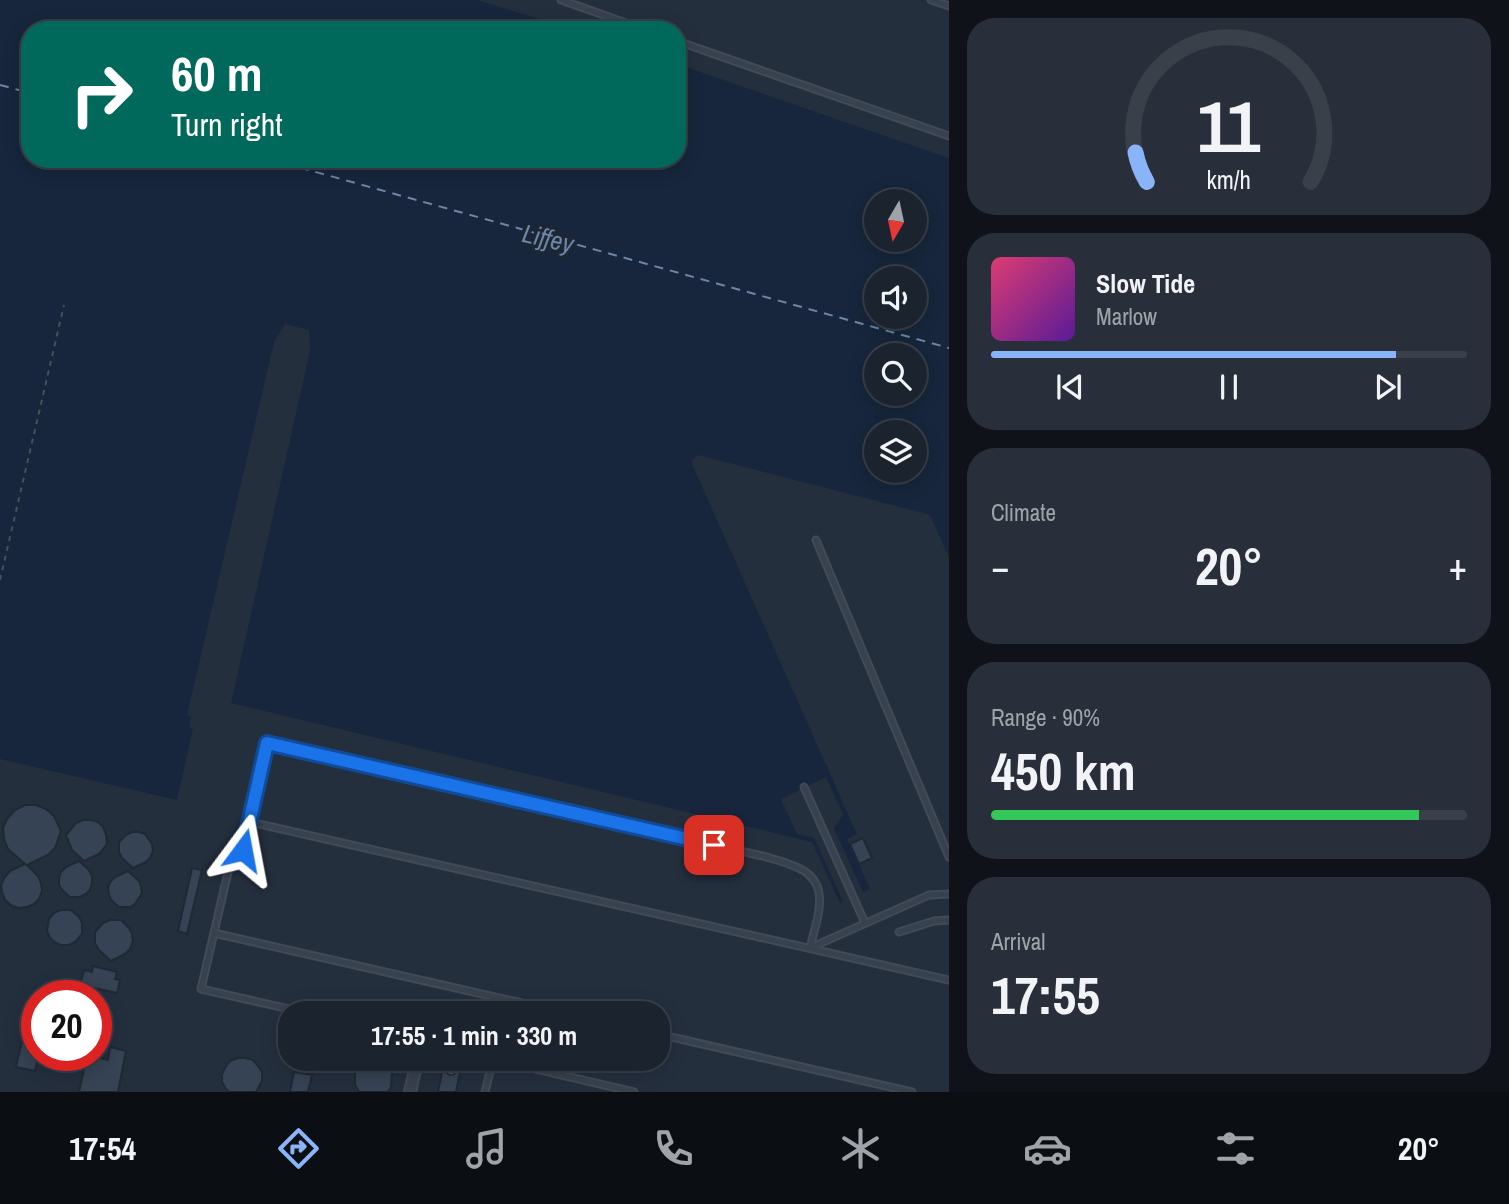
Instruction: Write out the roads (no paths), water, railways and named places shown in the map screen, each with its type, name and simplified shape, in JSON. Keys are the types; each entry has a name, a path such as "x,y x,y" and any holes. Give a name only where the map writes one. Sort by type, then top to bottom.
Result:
{"street":[{"path":"410,1092 415,1071"}],"lane":[{"path":"561,0 620,21"},
{"path":"931,0 949,6"},
{"path":"686,44 949,136"},
{"path":"816,540 949,857"},
{"path":"278,1006 201,989 228,872 243,850 267,743 796,866 818,885 821,899 810,948"},
{"path":"804,787 865,923"},
{"path":"250,822 949,980"},
{"path":"810,948 929,895 949,894"},
{"path":"898,932 934,921 949,920"},
{"path":"214,933 513,1001"},
{"path":"670,1037 912,1092"},
{"path":"485,1092 489,1071"},
{"path":"544,1071 634,1092"}],"water":[{"name":"Liffey","path":"0,0 477,0 546,21 21,21 21,168 686,168 686,67 949,158 949,558 931,517 927,514 698,455 692,464 857,834 847,839 870,889 863,892 834,829 843,814 826,777 781,799 797,834 814,838 843,901 840,903 812,842 231,703 310,351 309,330 285,324 274,342 187,715 191,716 189,727 193,729 177,800 0,759"}]}
